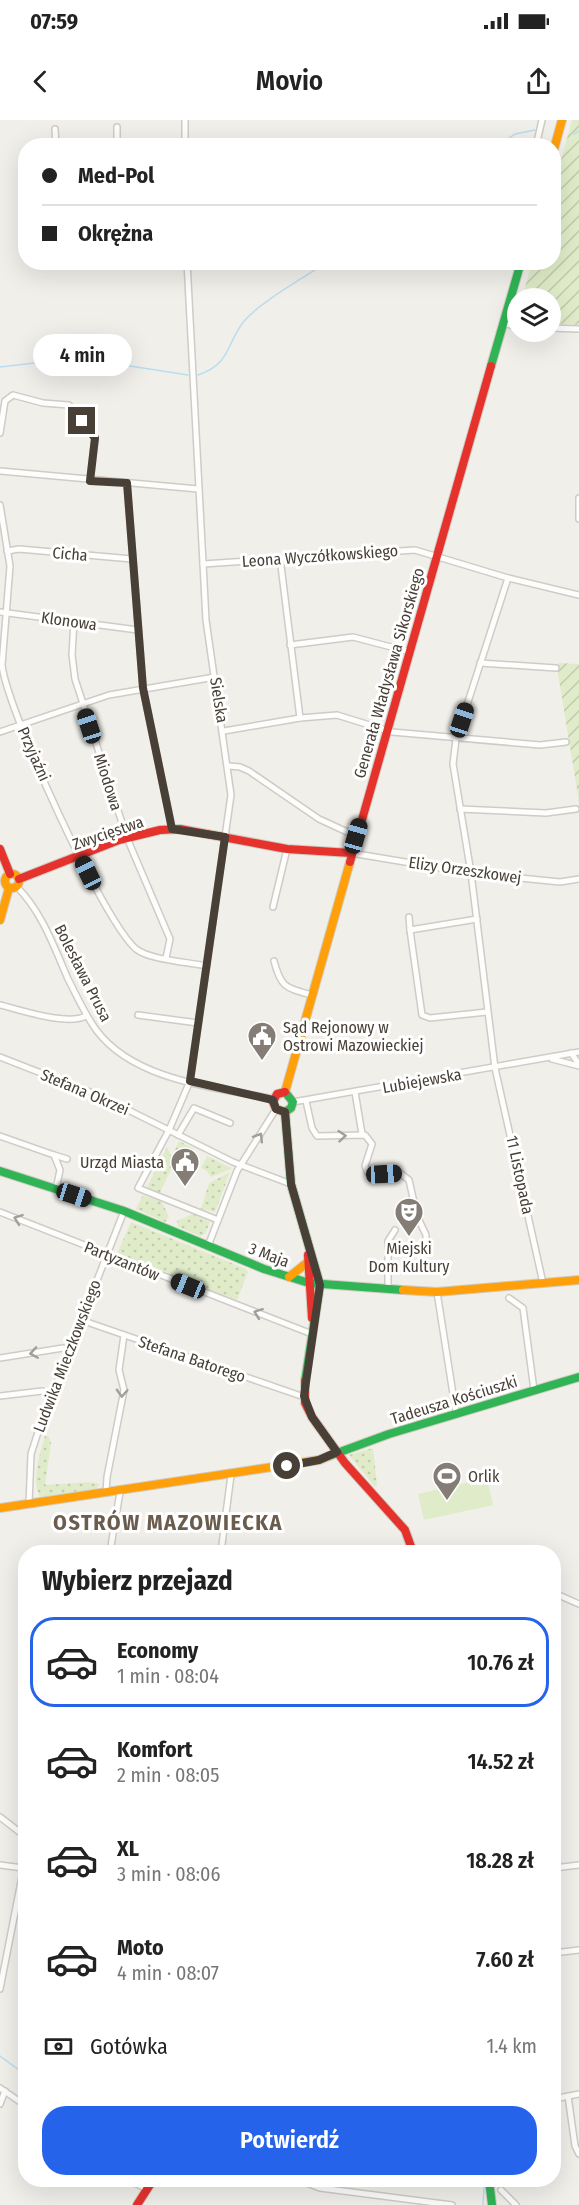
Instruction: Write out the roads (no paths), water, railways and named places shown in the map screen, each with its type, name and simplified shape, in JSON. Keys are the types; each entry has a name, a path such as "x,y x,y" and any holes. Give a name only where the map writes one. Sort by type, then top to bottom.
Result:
{"street":[{"path":"185,120 185,138"},
{"path":"538,138 542,120"},
{"path":"557,138 562,120"},
{"path":"117,127 117,138"},
{"path":"55,129 56,138"},
{"name":"Sielska","path":"187,270 206,620 224,731 231,795 190,1081 169,1130 138,1188 218,1220"},
{"name":"Generała Władysława Sikorskiego","path":"285,1092 518,270"},
{"path":"503,323 507,324"},
{"path":"561,328 579,329"},
{"path":"0,434 5,401 13,395 43,403 69,405 95,438 90,481"},
{"path":"0,471 90,481 198,489"},
{"path":"127,483 143,688 172,829"},
{"path":"579,498 579,519"},
{"name":"Przyjaźni","path":"0,505 10,566 3,612 3,678 21,725 96,890 135,948 144,954 206,966"},
{"name":"Cicha","path":"8,551 19,549 132,559"},
{"name":"Leona Wyczółkowskiego","path":"202,564 415,550 508,578 579,594"},
{"path":"280,558 300,718"},
{"name":"11 Listopada","path":"508,578 456,739 453,764 471,873 495,1068 543,1283"},
{"name":"Klonowa","path":"3,612 138,630"},
{"name":"Miodowa","path":"74,621 72,655 82,703 127,838 170,939 166,958"},
{"path":"290,645 353,637 410,652"},
{"path":"480,663 556,668"},
{"path":"0,732 82,703 143,688 215,677"},
{"path":"224,731 300,718 337,715 387,730 456,739 540,745 566,742"},
{"path":"229,766 240,766 319,819 356,836"},
{"path":"460,809 546,813 576,809"},
{"name":"Zwycięstwa","path":"15,885 127,838 172,829 287,849 351,853"},
{"path":"0,849 15,885 0,920"},
{"path":"273,907 287,849"},
{"name":"Elizy Orzeszkowej","path":"351,853 471,873 560,882 579,879"},
{"path":"10,874 5,881 15,885"},
{"name":"Bolesława Prusa","path":"15,885 37,912 86,1016 110,1045 131,1062 154,1072 273,1100"},
{"path":"409,917 422,1015 430,1018 487,1012"},
{"path":"410,930 477,918"},
{"path":"274,961 280,982 289,988 312,994"},
{"path":"0,1005 75,1020 86,1016"},
{"path":"138,1015 198,1023"},
{"name":"Lubiejewska","path":"293,1102 579,1052"},
{"name":"Lubiejewska","path":"571,1053 579,1065"},
{"name":"Stefana Okrzei","path":"0,1057 100,1096 178,1135 291,1184"},
{"name":"Lubiejewska","path":"550,1058 579,1065"},
{"path":"276,1109 273,1100 278,1094 285,1092 290,1095 293,1102 291,1108 285,1112"},
{"path":"355,1092 362,1134"},
{"path":"306,1101 312,1128 317,1136 362,1134 369,1137 372,1144 365,1170 372,1174 400,1173 407,1176 418,1218 426,1235 426,1247 388,1248"},
{"path":"178,1135 194,1108 230,1124"},
{"path":"276,1109 285,1112"},
{"path":"208,1246 241,1164 276,1109"},
{"path":"285,1112 291,1184 307,1248 320,1285 304,1396 312,1417 337,1452 405,1530 410,1545"},
{"path":"0,1136 67,1159"},
{"path":"54,1155 60,1170 56,1189"},
{"name":"3 Maja","path":"0,1171 124,1211 208,1246 309,1283 437,1292 579,1280"},
{"name":"Ludwika Mieczkowskiego","path":"29,1505 31,1454 52,1394 124,1211"},
{"name":"Partyzantów","path":"0,1212 107,1255 313,1330"},
{"path":"388,1289 388,1241 395,1230"},
{"path":"307,1248 313,1330"},
{"path":"289,1277 308,1262"},
{"path":"437,1292 456,1413"},
{"path":"510,1298 523,1308 534,1390"},
{"name":"Stefana Batorego","path":"81,1320 304,1396"},
{"path":"106,1494 107,1477 124,1390 119,1370 124,1335"},
{"path":"0,1358 63,1348 69,1350"},
{"name":"Tadeusza Kościuszki","path":"0,1508 120,1492 319,1460 456,1413 579,1377"},
{"path":"0,1395 42,1391 52,1394"},
{"path":"222,1545 231,1475"},
{"path":"111,1545 120,1492"},
{"path":"561,1596 579,1604"},
{"path":"0,1817 18,1831"},
{"path":"0,1865 18,1867"},
{"path":"561,1867 579,1865"},
{"path":"0,1989 18,1894"},
{"path":"561,1952 579,1950"},
{"path":"0,2104 2,2089 18,2100"},
{"path":"561,2097 579,2094"},
{"path":"567,2096 579,2154"},
{"path":"137,2205 147,2189 143,2187"},
{"path":"317,2187 453,2205"},
{"path":"489,2187 492,2205"},
{"path":"501,2190 516,2205"}],"waterway":[{"path":"509,138 515,134 535,130"},
{"path":"574,134 579,131"},
{"path":"198,375 217,365 223,359 239,328 253,312 315,270"},
{"path":"0,367 78,358 188,375"},
{"path":"0,2056 18,2069"},
{"path":"483,2205 484,2188"}],"place":[{"name":"Sąd Rejonowy w Ostrowi Mazowieckiej","path":"262,1062"},
{"name":"Urząd Miasta","path":"185,1188"},
{"name":"Miejski Dom Kultury","path":"409,1238"},
{"name":"Orlik","path":"447,1502"}],"district":[{"name":"OSTRÓW MAZOWIECKA","path":"168,1522"}]}
